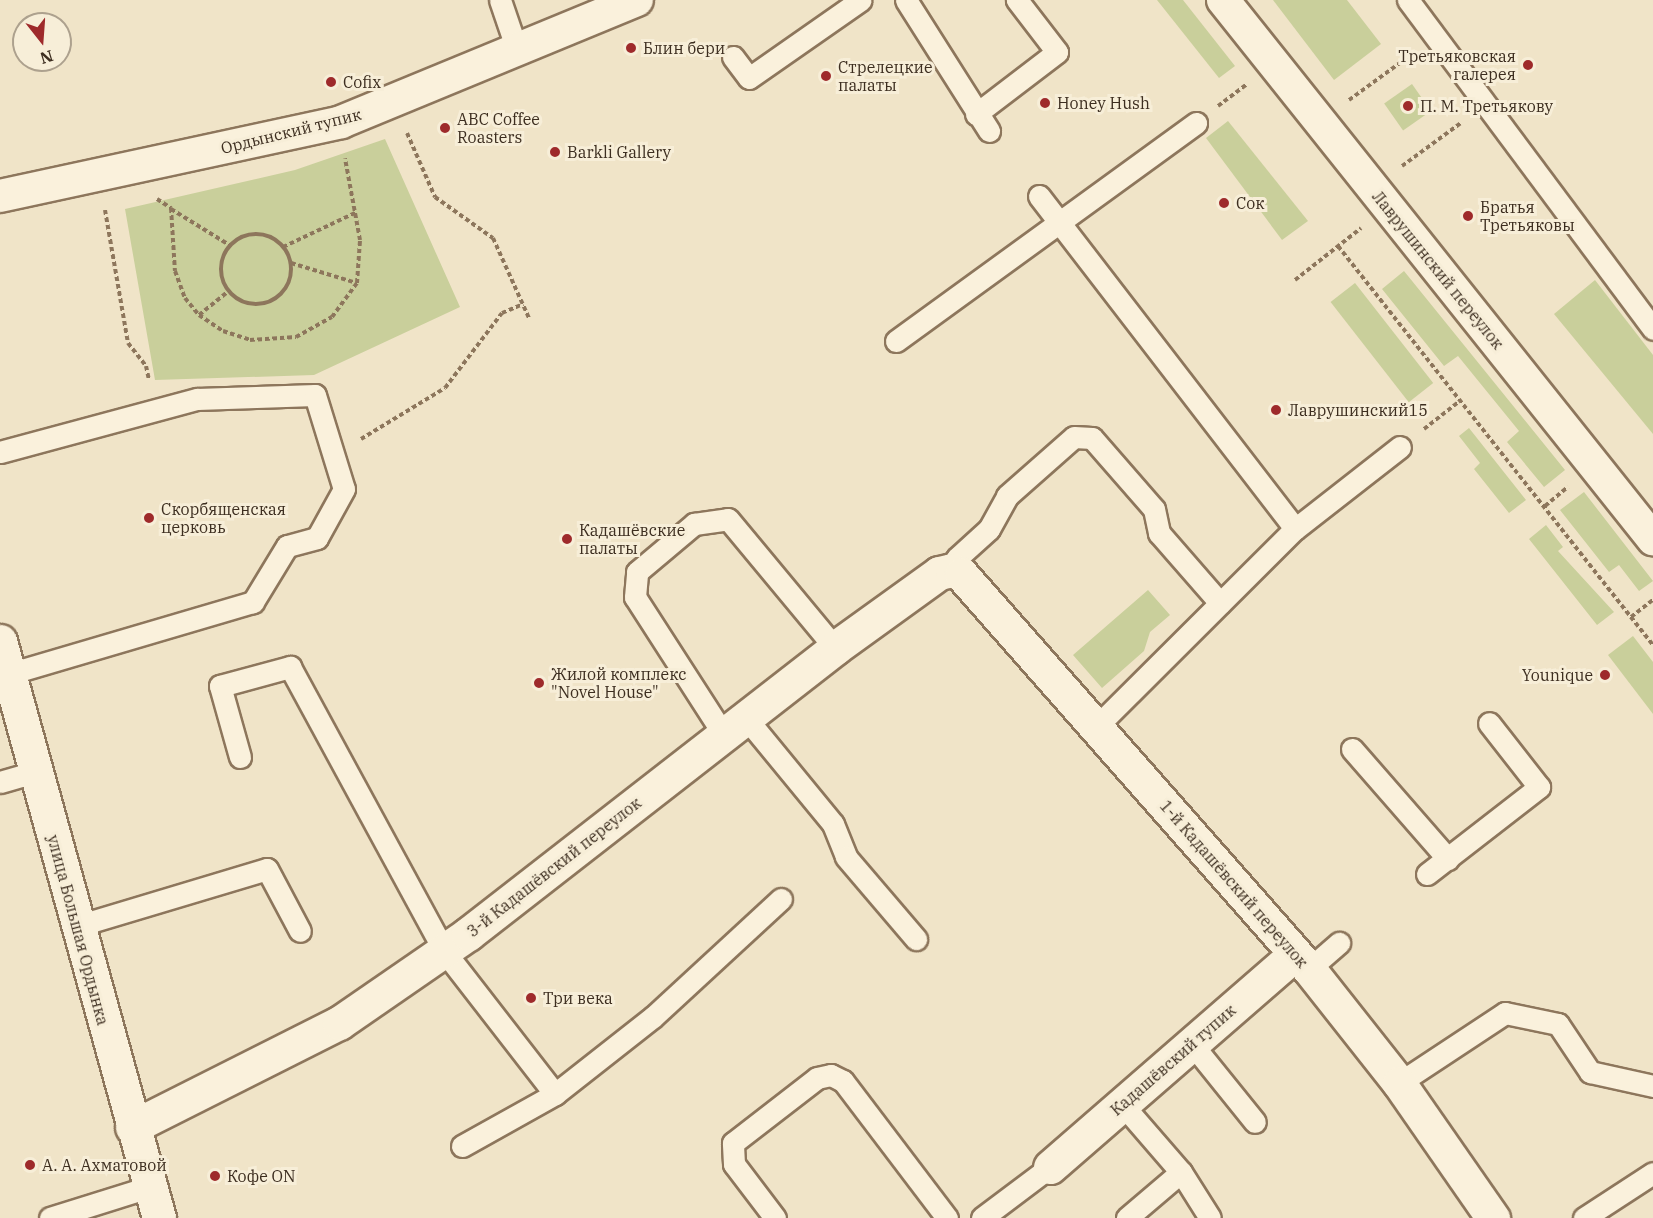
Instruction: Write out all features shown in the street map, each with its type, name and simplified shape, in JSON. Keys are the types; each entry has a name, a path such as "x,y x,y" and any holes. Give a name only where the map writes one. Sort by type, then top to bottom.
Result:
{"street":[{"name":"Ордынский тупик","path":"0,195 107,175 341,122 637,0"},
{"name":"Лаврушинский переулок","path":"1224,0 1273,64 1650,529"},
{"name":"3-й Кадашёвский переулок","path":"132,1127 339,1023 444,951 835,648 939,573 952,570"},
{"name":"1-й Кадашёвский переулок","path":"952,570 961,574 1302,961 1399,1083 1493,1218"},
{"name":"улица Большая Ордынка","path":"0,641 148,1187 159,1218"},
{"name":"Кадашёвский тупик","path":"1050,1167 1192,1044 1302,961"}],"lane":[{"path":"500,0 517,50"},
{"path":"733,57 749,78 861,0"},
{"path":"906,0 983,122 1057,52 1017,0"},
{"path":"1408,0 1653,329"},
{"path":"896,341 1061,225 1196,123"},
{"path":"1039,196 1295,529"},
{"path":"0,452 197,399 315,395 344,489 317,537 287,546 253,602 9,674"},
{"path":"952,570 957,558 989,529 1007,496 1074,437 1092,438 1154,509 1159,533 1220,603"},
{"path":"1096,727 1295,529 1400,447"},
{"path":"835,648 728,519 694,524 637,572 635,597 735,726 833,824 846,857 916,939"},
{"path":"240,757 220,686 290,667 444,951 555,1094"},
{"path":"1427,874 1539,788 1489,723"},
{"path":"1352,749 1448,859"},
{"path":"0,782 35,772"},
{"path":"77,926 267,869 300,931"},
{"path":"462,1146 555,1094 653,1017 781,899"},
{"path":"1302,961 1339,943"},
{"path":"1399,1083 1504,1013 1558,1024 1590,1072 1653,1086"},
{"path":"1192,1044 1255,1122"},
{"path":"775,1218 734,1164 733,1143 817,1078 831,1075 843,1081 947,1218"},
{"path":"1122,1104 1181,1172 1210,1218"},
{"path":"982,1218 1050,1167"},
{"path":"1127,1218 1181,1172"},
{"path":"1584,1218 1653,1173"},
{"path":"50,1218 148,1187"}],"path":[{"path":"1321,123 1435,37"},
{"path":"1196,123 1273,64"},
{"path":"393,102 435,197 493,238 530,318"},
{"path":"1295,280 1338,246 1381,198 1485,105"},
{"path":"171,208 178,282 199,315 233,336 280,340 317,328 344,305 357,283 356,213 341,122"},
{"path":"107,175 171,208 231,246"},
{"path":"107,175 128,343 146,366 154,411"},
{"path":"283,247 356,213"},
{"path":"257,235 283,247 291,263 289,283 270,301 245,302 229,291 222,268 231,246 257,235"},
{"path":"1338,246 1653,645"},
{"path":"291,263 357,283"},
{"path":"199,315 229,291"},
{"path":"335,455 445,388 502,313 523,304"},
{"path":"1431,423 1461,400"},
{"path":"1631,617 1653,600"}],"green space":[{"path":"1157,0 1183,0 1235,66 1219,78"},
{"path":"1273,0 1347,0 1381,44 1334,80"},
{"path":"1412,84 1431,111 1403,131 1384,104"},
{"path":"1228,121 1308,221 1282,240 1206,138"},
{"path":"385,139 460,307 314,375 155,380 125,209 295,170"},
{"path":"1404,271 1565,470 1544,487 1507,442 1519,431 1458,356 1444,366 1382,289"},
{"path":"1595,280 1653,355 1653,434 1554,314"},
{"path":"1355,283 1433,383 1409,402 1331,302"},
{"path":"1469,428 1526,500 1509,513 1474,469 1480,463 1459,436"},
{"path":"1584,492 1653,581 1639,591 1619,565 1609,572 1560,510"},
{"path":"1546,525 1563,547 1558,551 1614,612 1597,625 1529,539"},
{"path":"1148,590 1170,615 1150,632 1144,651 1102,688 1073,655"},
{"path":"1633,636 1653,662 1653,714 1608,655"}],"place":[{"name":"Блин бери","path":"631,48"},
{"name":"Третьяковская галерея","path":"1528,65"},
{"name":"Стрелецкие палаты","path":"826,76"},
{"name":"Cofix","path":"331,82"},
{"name":"Honey Hush","path":"1045,103"},
{"name":"П. М. Третьякову","path":"1408,106"},
{"name":"ABC Coffee Roasters","path":"445,128"},
{"name":"Barkli Gallery","path":"555,152"},
{"name":"Сок","path":"1224,203"},
{"name":"Братья Третьяковы","path":"1468,216"},
{"name":"Лаврушинский15","path":"1276,410"},
{"name":"Скорбященская церковь","path":"149,518"},
{"name":"Кадашёвские палаты","path":"567,539"},
{"name":"Younique","path":"1605,675"},
{"name":"Жилой комплекс \"Novel House\"","path":"539,683"},
{"name":"Три века","path":"531,998"},
{"name":"А. А. Ахматовой","path":"30,1165"},
{"name":"Кофе ON","path":"215,1176"}]}
